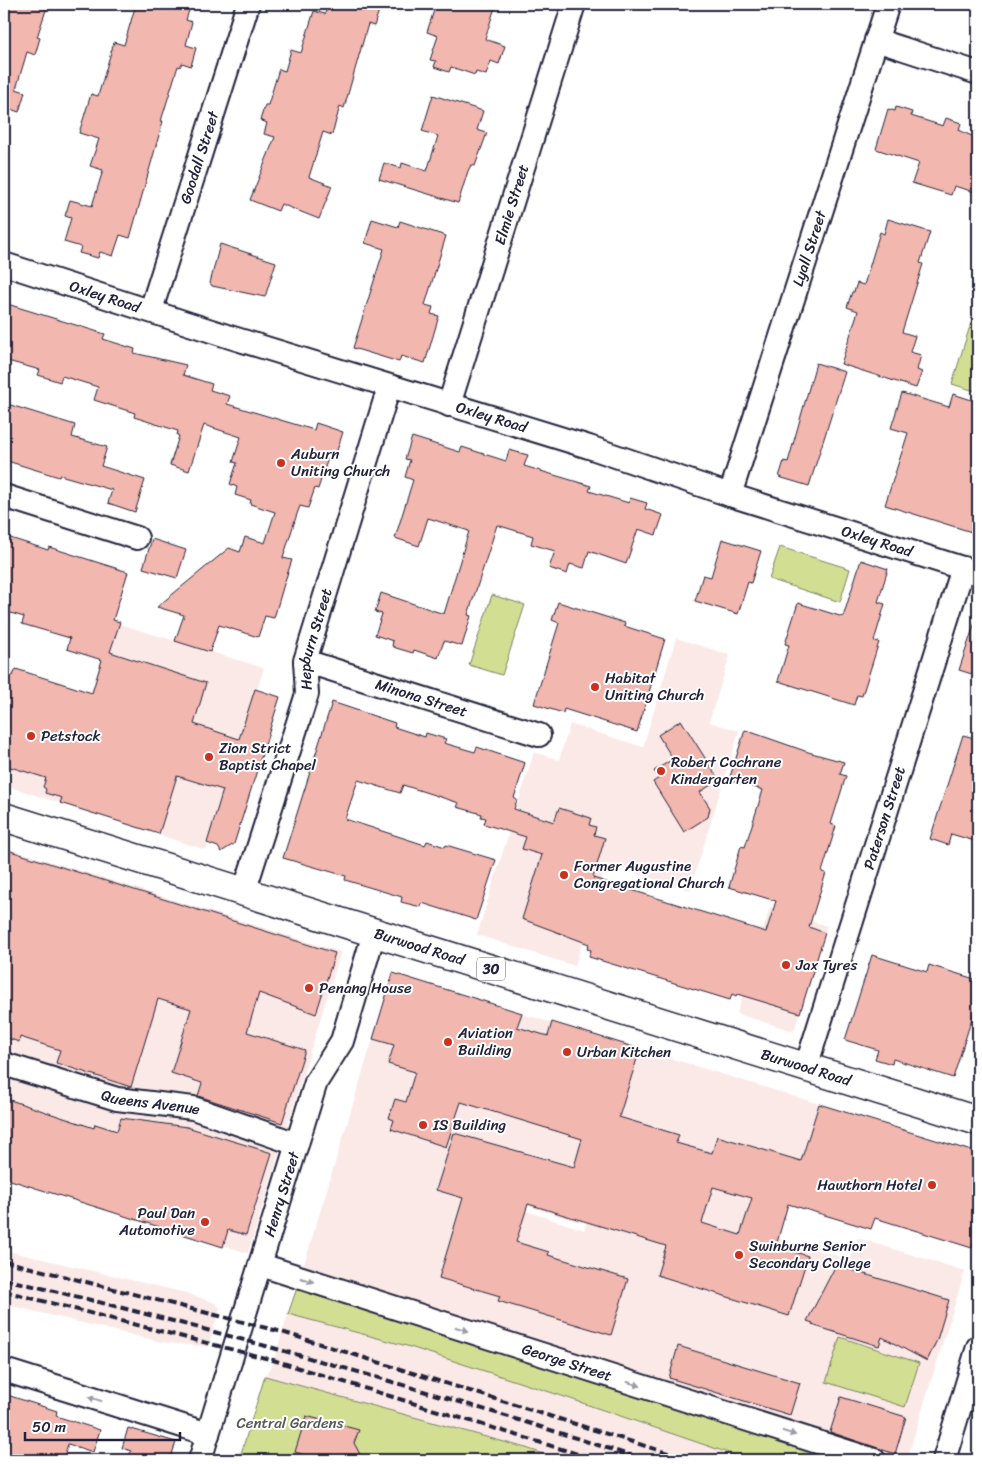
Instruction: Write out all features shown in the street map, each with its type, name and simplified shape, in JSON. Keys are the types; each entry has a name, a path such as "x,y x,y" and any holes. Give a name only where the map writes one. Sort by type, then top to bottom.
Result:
{"main road":[{"name":"Burwood Road","path":"4,817 978,1122"}],"street":[{"name":"Goodall Street","path":"151,310 248,4"},
{"name":"Elmie Street","path":"449,405 574,4"},
{"name":"Lyall Street","path":"730,495 888,4"},
{"path":"876,40 978,73"},
{"name":"Oxley Road","path":"4,264 389,387 589,446 730,495 971,571"},
{"name":"Hepburn Street","path":"244,892 307,694 305,661 389,387"},
{"path":"4,496 137,538"},
{"name":"Paterson Street","path":"806,1068 971,571"},
{"name":"Minona Street","path":"305,661 539,735"},
{"name":"Henry Street","path":"200,1460 316,1082 342,1041 374,933"},
{"name":"Queens Avenue","path":"4,1064 117,1099 193,1108 298,1144"},
{"name":"George Street","path":"261,1265 874,1460"},
{"path":"944,1460 978,1347"},
{"path":"4,1370 208,1434"}],"shaded area":[{"path":"113,622 264,668 206,850 4,785 4,668 90,694"},
{"path":"676,638 730,655 709,722 739,731 690,890 606,864 575,966 477,935 534,752 559,760 570,724 643,747"},
{"path":"4,847 341,952 248,1253 10,1178 4,1180"},
{"name":"Jax Tyres","path":"770,907 827,926 794,1031 737,1014"},
{"path":"393,973 522,1014 636,1047 582,1223 528,1206 526,1211 584,1230 640,1049 819,1104 778,1238 850,1260 857,1238 965,1271 907,1459 302,1271"},
{"path":"4,1250 186,1293 215,1303 220,1308 208,1347 161,1342 4,1304"},
{"path":"288,1314 407,1346 749,1460 561,1460 526,1448 265,1376 272,1366"},
{"path":"978,1431 978,1460 969,1460"}],"green space":[{"path":"974,313 978,314 978,392 952,384"},
{"path":"780,547 850,569 840,602 769,579"},
{"path":"492,595 525,605 502,675 469,665"},
{"path":"299,1282 856,1460 749,1460 559,1395 407,1346 288,1314"},
{"path":"840,1337 919,1363 905,1407 826,1382"},
{"name":"Central Gardens","path":"265,1376 526,1448 561,1460 239,1460"}],"building":[{"path":"4,4 48,4 37,37 40,38 35,55 27,52 16,89 25,92 19,112 10,109 8,115 4,114"},
{"path":"136,4 191,4 186,20 192,22 186,45 196,48 191,66 182,63 180,67 178,66 161,121 163,121 130,238 120,235 113,256 100,252 98,258 79,253 81,247 64,242 71,218 65,216 70,200 92,206 103,170 90,166 99,139 79,133 91,94 98,96 114,42 124,45"},
{"path":"328,4 381,4 374,26 368,24 344,108 340,106 332,135 323,132 309,177 332,186 319,219 281,204 278,211 250,200 275,137 264,134 267,123 260,120 265,105 268,105 279,69 285,71 291,50 301,53 314,11 325,14"},
{"path":"436,4 496,4 485,39 505,46 499,64 491,61 486,75 476,72 475,75 451,67 449,72 434,67 436,61 430,60 438,36 427,32"},
{"path":"433,95 483,111 477,130 487,133 475,166 471,165 468,171 458,203 379,179 384,163 401,168 402,163 427,171 438,136 422,131"},
{"path":"896,107 912,112 911,116 943,126 946,118 961,123 959,130 978,139 978,193 954,186 951,195 912,183 919,163 876,149 888,109 895,111"},
{"path":"372,219 398,227 400,221 446,236 425,305 433,307 431,314 439,316 425,363 401,356 399,362 353,348 384,249 365,243"},
{"path":"888,219 930,232 920,263 923,264 902,332 915,336 910,352 921,355 917,370 922,372 916,388 841,364 858,311 847,307 857,283 864,285 880,232 884,234"},
{"path":"220,244 276,262 265,297 212,286 210,283"},
{"path":"4,303 105,334 103,339 135,349 134,353 186,365 183,375 212,384 210,390 230,396 227,404 314,430 316,423 343,432 334,460 328,458 318,489 315,488 308,508 300,506 283,558 292,560 274,618 265,616 258,637 219,625 210,652 175,641 184,615 157,607 229,548 240,552 245,537 265,543 275,512 250,504 251,500 235,495 237,487 230,484 237,463 233,462 241,437 204,425 189,471 170,465 179,436 177,435 178,431 134,417 135,413 94,400 98,387 62,376 60,382 38,375 40,370 4,360"},
{"path":"816,363 845,372 809,486 779,477 784,461 788,462"},
{"path":"902,393 949,407 953,394 978,402 978,534 885,505 908,433 891,428"},
{"path":"4,403 75,425 72,437 107,447 101,466 145,480 135,512 108,503 112,490 60,475 59,477 4,460"},
{"path":"412,437 460,452 462,447 506,461 509,450 528,455 524,466 591,486 589,491 629,503 630,498 647,503 645,509 663,515 656,535 638,529 626,564 589,551 584,568 570,564 567,574 549,568 555,551 531,544 533,536 497,525 468,615 471,616 462,646 444,641 438,658 414,650 413,653 396,648 392,646 393,641 375,635 382,614 375,612 381,593 444,614 469,531 428,518 419,546 395,538 413,480 405,477 410,460 405,459"},
{"path":"4,536 48,550 49,547 128,572 113,620 120,622 110,652 206,683 194,724 239,739 255,689 280,697 234,844 221,852 218,847 207,843 223,790 177,776 159,834 60,803 62,798 45,793 46,789 43,787 46,778 4,765 4,673 13,676 16,669 92,693 102,660 67,649 70,638 22,624 24,617 4,611"},
{"path":"152,539 186,550 177,578 143,568"},
{"path":"722,539 761,551 751,583 748,582 738,614 695,601 703,575 711,577"},
{"path":"861,560 888,569 878,602 885,604 874,641 879,642 862,696 857,695 854,705 778,681 789,645 785,644 798,603 843,617"},
{"name":"Habitat Uniting Church","path":"558,602 625,623 624,626 665,639 637,732 564,709 563,713 534,704 559,623 552,620"},
{"path":"975,622 978,622 978,676 959,670"},
{"path":"332,702 395,723 394,727 425,737 426,733 446,739 444,743 475,752 477,747 525,763 514,798 517,800 514,809 554,822 559,808 591,818 589,825 596,827 594,835 605,838 593,878 766,932 776,901 729,887 741,846 745,847 763,790 729,780 745,730 808,752 844,762 840,774 846,776 831,824 836,826 822,872 826,873 809,927 825,933 800,1013 737,994 736,996 732,994 730,1000 589,957 591,950 587,949 589,944 522,919 542,855 522,849 526,837 484,824 486,818 481,817 482,814 457,807 459,803 403,785 400,793 358,780 345,819 425,845 427,841 445,847 446,845 496,860 476,920 422,903 421,907 401,902 402,897 345,880 346,876 283,858"},
{"path":"681,720 719,780 700,792 710,808 708,817 684,832 653,782 659,778 654,771 673,759 658,735"},
{"path":"963,735 978,739 978,842 951,834 948,845 930,839"},
{"path":"4,849 335,953 316,1014 259,993 247,1032 305,1050 282,1123 198,1096 202,1083 171,1073 191,1009 158,999 131,1087 56,1063 60,1050 20,1037 19,1042 4,1037"},
{"path":"872,955 927,972 929,965 978,980 978,999 953,1078 893,1059 892,1064 875,1059 878,1050 845,1040"},
{"path":"393,973 522,1013 517,1027 548,1036 552,1022 640,1049 619,1117 679,1135 676,1143 712,1153 717,1136 801,1161 819,1104 978,1153 978,1228 972,1248 875,1218 871,1229 788,1204 776,1246 808,1256 789,1316 657,1275 666,1246 528,1204 516,1242 549,1252 548,1255 628,1279 611,1335 498,1301 500,1296 439,1278 463,1198 436,1190 454,1133 574,1167 582,1139 461,1102 446,1147 391,1129 394,1120 389,1118 395,1099 406,1102 415,1072 388,1064 394,1045 373,1039","holes":["713,1187 752,1198 740,1235 702,1223"]},
{"path":"4,1098 94,1128 95,1124 117,1131 121,1118 187,1127 272,1153 246,1235 228,1230 223,1247 4,1178"},
{"path":"837,1263 848,1269 949,1300 937,1340 927,1361 882,1337 879,1346 812,1325 813,1323 807,1321"},
{"path":"678,1346 800,1383 790,1415 669,1378"},
{"path":"4,1394 57,1411 56,1416 100,1430 93,1452 68,1444 63,1460 18,1460 4,1456"},
{"path":"841,1397 906,1417 895,1454 830,1432"},
{"path":"306,1416 359,1430 354,1443 363,1460 322,1460 295,1452"},
{"path":"128,1428 176,1442 170,1460 128,1460 131,1451 122,1448"}],"railway":[{"path":"4,1261 282,1332 690,1460"},
{"path":"4,1279 246,1340 406,1386 644,1460"},
{"path":"4,1291 273,1360 597,1460"}],"place":[{"name":"Auburn Uniting Church","path":"281,463"},
{"name":"Habitat Uniting Church","path":"595,687"},
{"name":"Petstock","path":"31,736"},
{"name":"Zion Strict Baptist Chapel","path":"209,757"},
{"name":"Robert Cochrane Kindergarten","path":"661,771"},
{"name":"Former Augustine Congregational Church","path":"564,875"},
{"name":"Jax Tyres","path":"786,965"},
{"name":"Penang House","path":"309,988"},
{"name":"Aviation Building","path":"448,1042"},
{"name":"Urban Kitchen","path":"567,1052"},
{"name":"IS Building","path":"423,1125"},
{"name":"Hawthorn Hotel","path":"932,1185"},
{"name":"Paul Dan Automotive","path":"205,1222"},
{"name":"Swinburne Senior Secondary College","path":"739,1255"}]}
